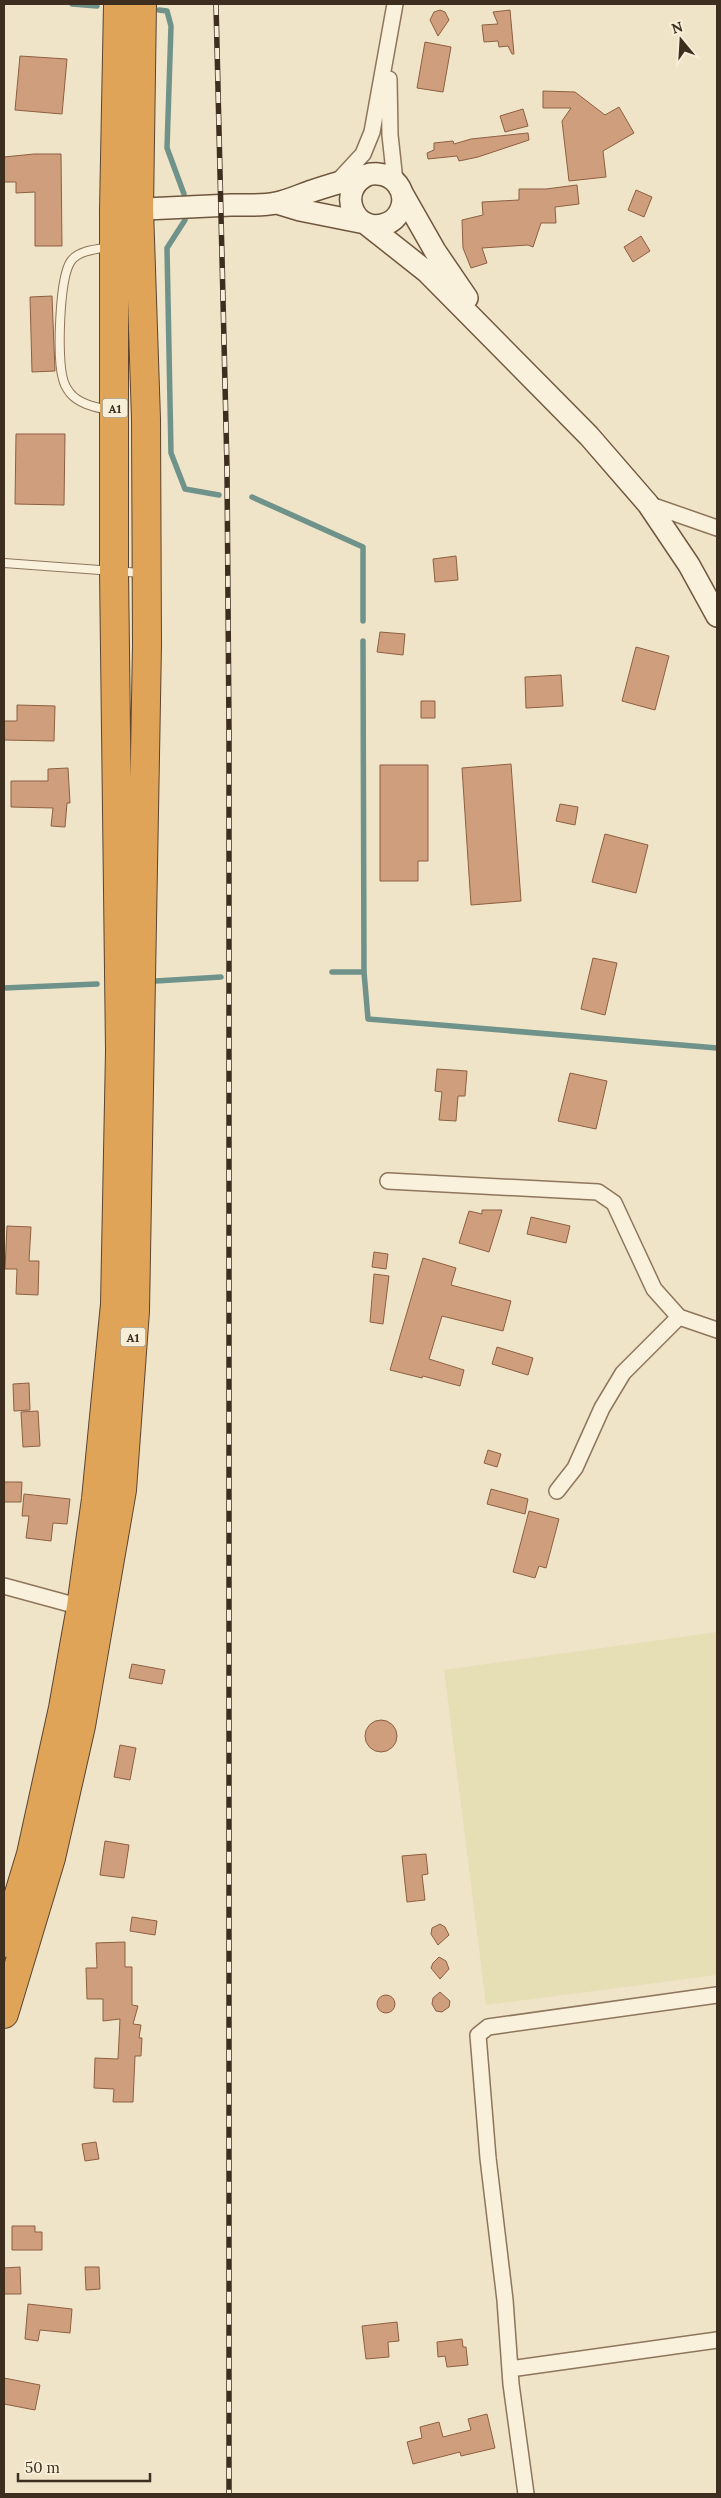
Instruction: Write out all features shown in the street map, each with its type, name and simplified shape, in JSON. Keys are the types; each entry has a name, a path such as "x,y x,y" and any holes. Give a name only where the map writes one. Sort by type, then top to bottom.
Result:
{"highway":[{"name":"A1","path":"4,1944 31,1854 63,1708 81,1607 96,1499 115,1304 120,1051 114,570 130,416 127,210 118,4"},
{"name":"A1","path":"4,2014 51,1858 79,1736 122,1490 135,1311 147,574 114,246 127,210 142,4"}],"street":[{"path":"336,184 352,169 363,154 372,132 395,4"},
{"path":"277,203 381,225 396,217 403,202 399,187 389,100 391,27"},
{"path":"127,210 277,203 370,174 384,174 399,187 451,276 525,370"},
{"path":"370,174 354,187 350,200 354,214 427,272 589,436 648,504 690,565 717,616"},
{"path":"648,504 717,528"},
{"path":"388,1181 598,1192 614,1203 654,1290 679,1317 717,1330"},
{"path":"557,1492 575,1468 602,1408 623,1373 679,1317"},
{"path":"4,1586 81,1607"},
{"path":"526,2494 510,2369 478,2035 488,2027 554,2020 717,1995"},
{"path":"510,2369 717,2340"}],"lane":[{"path":"114,246 86,252 71,260 63,281 59,359 63,381 72,395 88,405 130,416"},
{"path":"4,563 147,574"}],"shaded area":[{"path":"717,1632 717,1975 486,2005 444,1670"}],"building":[{"path":"440,10 445,12 449,20 438,36 430,20 434,12"},
{"path":"510,10 514,54 512,54 508,46 499,47 498,41 484,42 482,25 498,24 493,12"},
{"path":"425,42 451,47 443,92 417,88"},
{"path":"20,56 67,59 62,114 15,110"},
{"path":"543,91 575,92 605,115 619,107 634,133 603,151 606,177 569,181 562,121 571,108 543,108"},
{"path":"523,109 528,126 505,132 500,116"},
{"path":"528,133 529,140 478,157 459,161 457,156 428,159 427,153 434,150 434,143 453,141 454,144 471,139"},
{"path":"61,154 62,246 35,246 35,192 16,193 16,182 4,182 4,157"},
{"path":"577,185 579,204 555,207 556,223 541,223 533,247 528,245 482,248 487,263 471,268 463,248 462,220 483,215 482,202 519,200 519,189 546,189"},
{"path":"636,190 652,197 644,217 628,210"},
{"path":"641,236 650,251 633,262 624,247"},
{"path":"52,296 55,371 32,372 30,297"},
{"path":"16,434 65,434 64,505 15,504"},
{"path":"456,556 458,580 435,582 433,559"},
{"path":"380,632 405,634 403,655 377,652"},
{"path":"636,647 669,656 655,710 622,701"},
{"path":"561,675 563,706 526,708 525,677"},
{"path":"421,701 435,701 435,718 421,718"},
{"path":"17,705 55,706 54,741 4,740 4,721 17,721"},
{"path":"511,764 521,901 471,905 462,768"},
{"path":"380,765 428,765 428,861 418,861 418,881 380,881"},
{"path":"68,768 70,803 67,803 65,827 51,826 53,808 11,807 11,781 48,781 48,769"},
{"path":"560,804 578,807 575,825 556,821"},
{"path":"605,834 648,845 636,893 592,882"},
{"path":"593,958 617,963 605,1015 581,1009"},
{"path":"437,1069 467,1071 465,1096 458,1096 456,1121 439,1120 442,1092 435,1091"},
{"path":"570,1073 607,1081 596,1129 558,1121"},
{"path":"482,1210 502,1210 489,1252 459,1243 469,1211 482,1214"},
{"path":"531,1217 570,1226 566,1243 527,1234"},
{"path":"7,1226 31,1227 29,1261 39,1261 38,1295 16,1294 17,1269 5,1269"},
{"path":"374,1252 388,1254 386,1269 372,1267"},
{"path":"423,1258 456,1268 451,1285 511,1301 503,1331 442,1316 429,1359 464,1370 460,1386 423,1376 422,1378 390,1370"},
{"path":"374,1274 389,1276 383,1324 370,1322"},
{"path":"497,1347 533,1358 528,1375 492,1364"},
{"path":"29,1383 30,1410 14,1411 13,1384"},
{"path":"38,1411 40,1446 23,1447 21,1412"},
{"path":"488,1450 501,1454 497,1467 484,1463"},
{"path":"4,1482 22,1482 21,1502 4,1502"},
{"path":"491,1489 528,1499 525,1514 487,1504"},
{"path":"24,1494 70,1499 67,1524 53,1523 51,1541 26,1538 29,1516 22,1516"},
{"path":"529,1511 559,1519 546,1568 539,1566 535,1578 513,1572"},
{"path":"132,1664 165,1670 162,1684 129,1678"},
{"path":"381,1720 392,1725 397,1736 392,1747 381,1752 370,1747 365,1736 370,1725"},
{"path":"120,1745 136,1748 130,1780 114,1777"},
{"path":"105,1841 129,1845 124,1878 100,1875"},
{"path":"426,1854 428,1874 422,1875 425,1900 407,1902 402,1856"},
{"path":"132,1917 157,1921 155,1935 130,1931"},
{"path":"440,1924 445,1927 449,1935 438,1945 431,1934 432,1928"},
{"path":"125,1942 125,1967 132,1967 132,2005 138,2006 133,2024 141,2025 139,2038 142,2038 141,2056 135,2056 133,2102 113,2102 114,2089 94,2088 95,2058 118,2059 120,2019 103,2021 103,1999 87,1999 86,1968 97,1968 96,1943"},
{"path":"439,1957 446,1961 449,1969 440,1979 431,1968"},
{"path":"440,1992 450,2001 449,2007 442,2012 436,2011 432,2004 433,1998"},
{"path":"386,1995 392,1998 395,2004 392,2010 386,2013 380,2010 377,2004 380,1998"},
{"path":"96,2142 99,2159 85,2161 82,2144"},
{"path":"12,2226 35,2226 35,2232 42,2232 42,2250 12,2250"},
{"path":"20,2267 21,2294 4,2294 4,2268"},
{"path":"85,2267 99,2267 100,2289 86,2290"},
{"path":"28,2304 72,2309 70,2333 40,2330 38,2341 25,2339"},
{"path":"397,2322 399,2341 388,2342 389,2357 366,2359 362,2326"},
{"path":"462,2339 463,2347 466,2347 468,2365 447,2367 445,2356 438,2357 437,2342"},
{"path":"4,2378 40,2385 35,2410 4,2404"},
{"path":"487,2414 495,2448 461,2456 460,2452 413,2464 407,2442 422,2438 420,2427 439,2422 443,2437 471,2430 468,2419"}],"waterway":[{"path":"72,4 97,6"},
{"path":"159,10 167,11 171,26 167,148 184,194"},
{"path":"185,220 167,248 171,453 185,489 219,495"},
{"path":"252,497 363,547 363,621"},
{"path":"363,641 364,972 368,1019 717,1048"},
{"path":"332,972 364,972"},
{"path":"156,981 221,977"},
{"path":"4,988 97,984"}],"railway":[{"path":"216,4 227,468 229,731 229,2494"}]}
